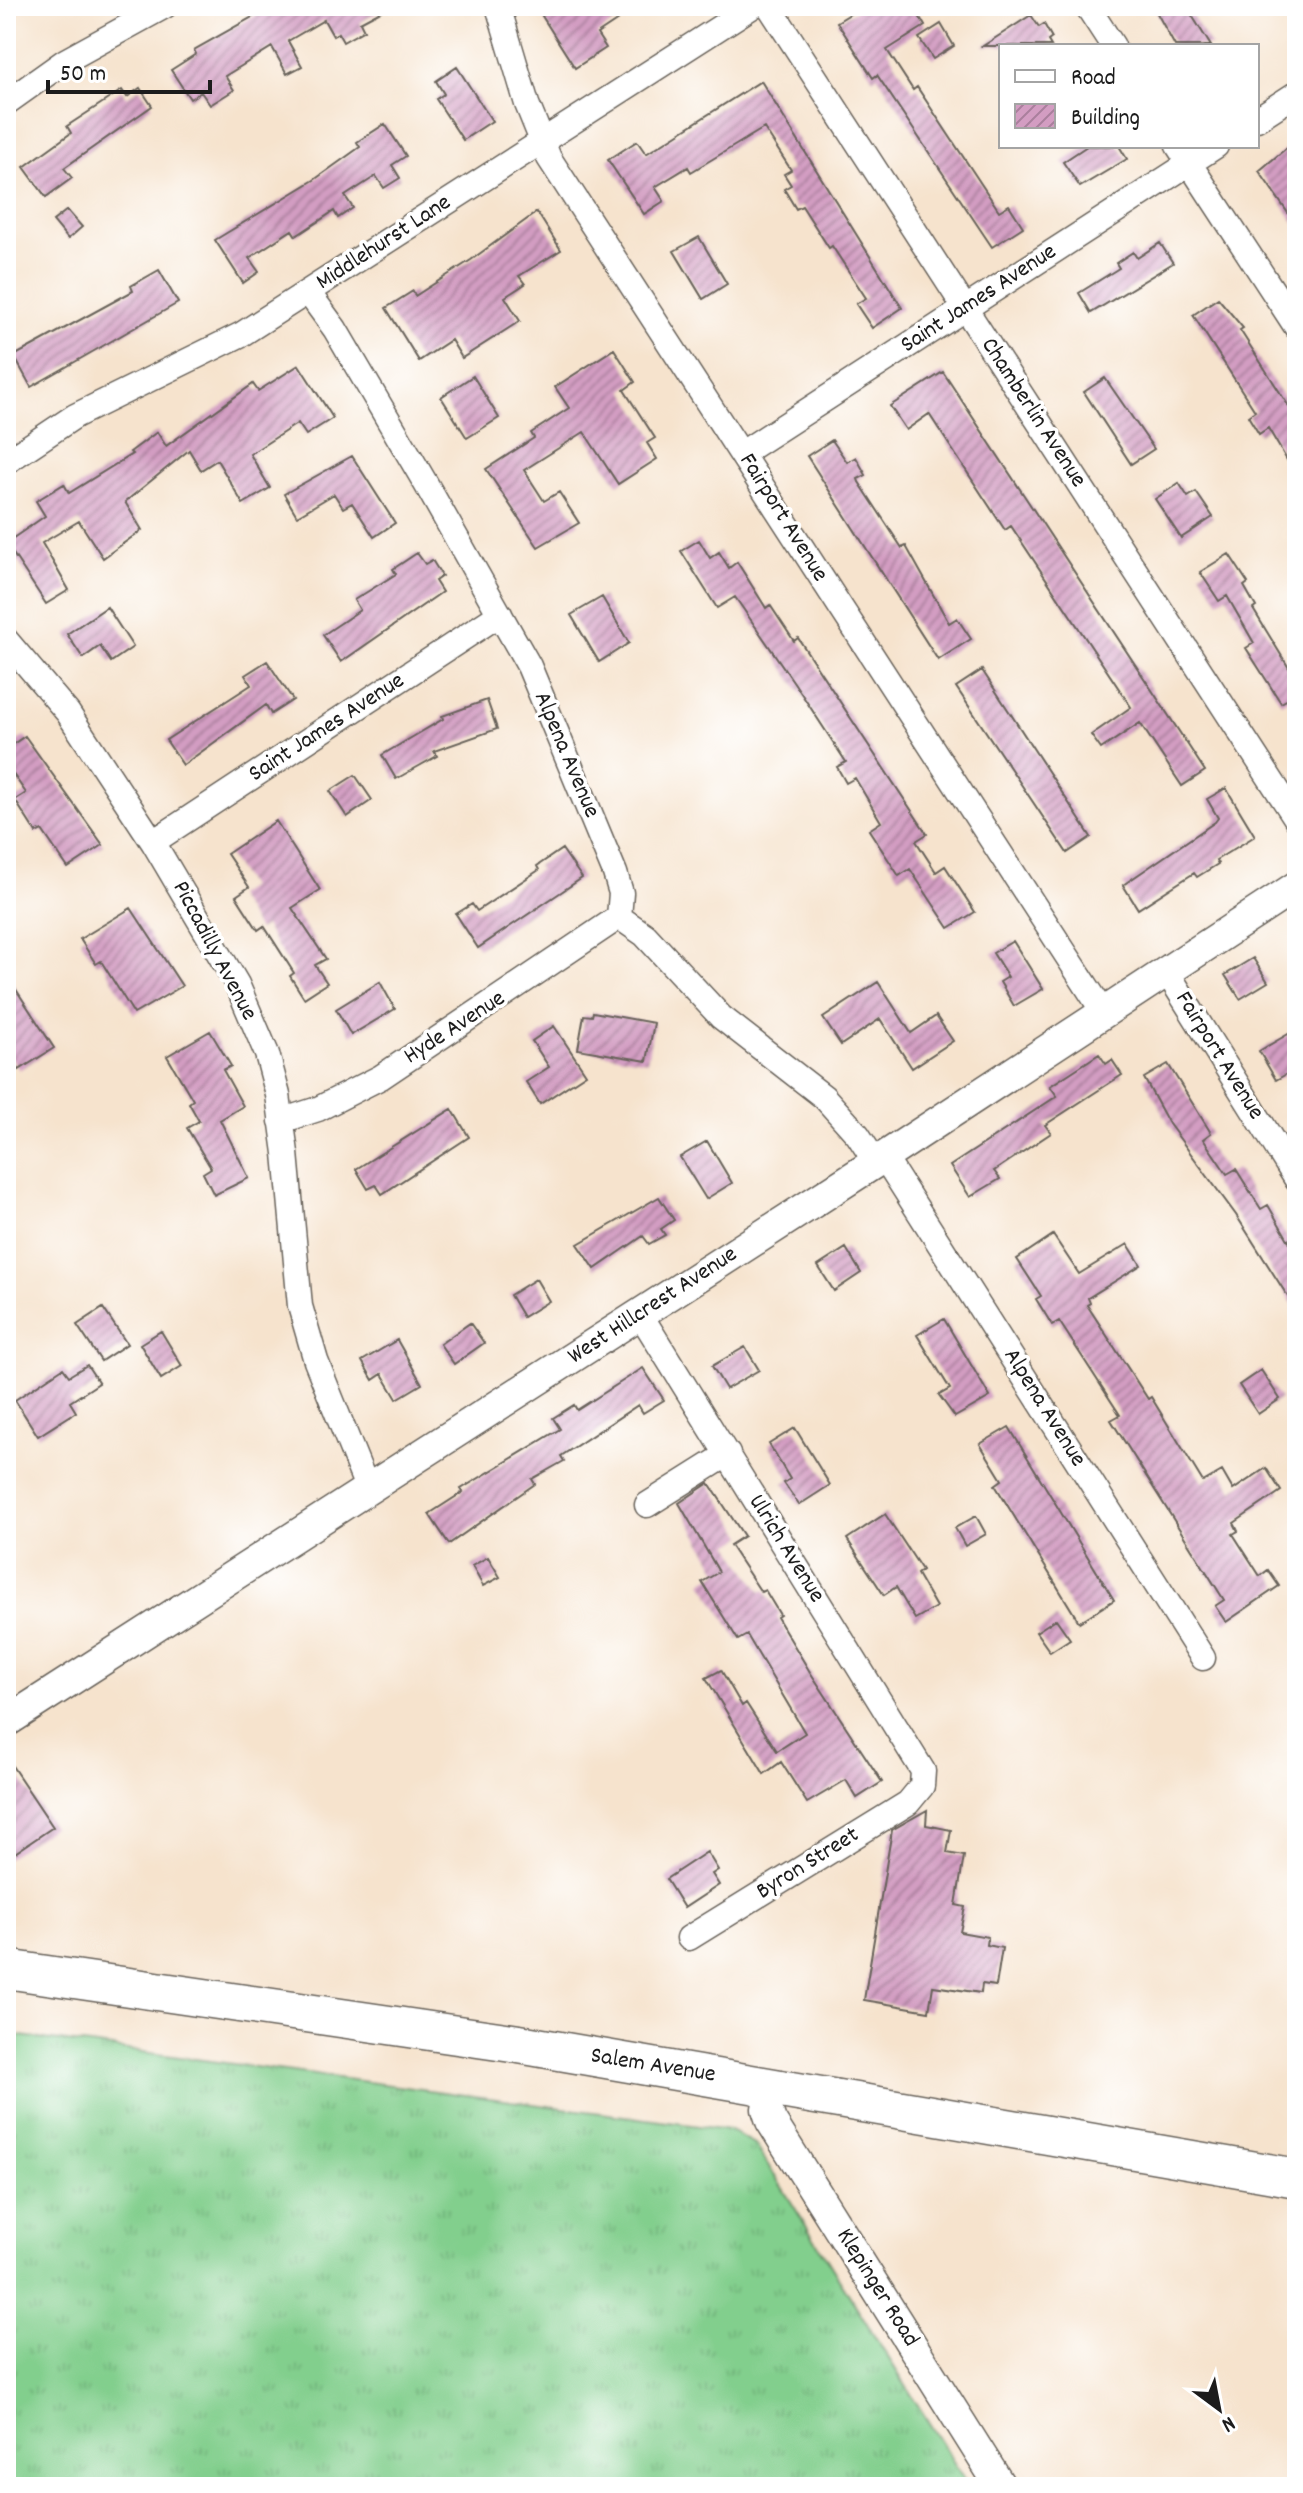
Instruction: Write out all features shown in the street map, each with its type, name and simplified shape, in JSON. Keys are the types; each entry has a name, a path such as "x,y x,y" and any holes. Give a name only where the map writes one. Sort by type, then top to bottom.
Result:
{"main road":[{"name":"Salem Avenue","path":"6,1969 519,2044 1297,2178"}],"street":[{"path":"6,103 65,61 165,6"},
{"name":"Fairport Avenue","path":"498,6 527,104 556,169 1104,1013"},
{"name":"Middlehurst Lane","path":"6,462 75,416 242,334 753,6"},
{"name":"Chamberlin Avenue","path":"769,6 1297,820"},
{"path":"1087,6 1112,44"},
{"path":"1259,118 1297,93"},
{"name":"Saint James Avenue","path":"742,453 965,308 1184,154 1208,148"},
{"path":"1184,154 1297,328"},
{"name":"Alpena Avenue","path":"308,292 335,329 529,666 615,873 621,893 619,917 645,935 721,1017 824,1097 880,1160 1203,1658"},
{"name":"Saint James Avenue","path":"153,842 500,614"},
{"name":"Piccadilly Avenue","path":"6,640 68,713 153,842 237,984 267,1054 281,1121 300,1306 316,1361 368,1490"},
{"name":"West Hillcrest Avenue","path":"8,1715 368,1490 880,1160 1297,886"},
{"name":"Hyde Avenue","path":"281,1121 318,1109 381,1077 619,917"},
{"name":"Fairport Avenue","path":"1167,972 1297,1180"},
{"name":"Ulrich Avenue","path":"640,1314 918,1762 923,1771 922,1786"},
{"path":"647,1505 728,1454"},
{"name":"Byron Street","path":"689,1938 908,1803 922,1786"},
{"name":"Klepinger Road","path":"771,2085 767,2109 771,2121 1001,2487"}],"green space":[{"path":"6,2034 729,2130 755,2144 969,2487 6,2487"}],"building":[{"path":"272,6 390,6 360,22 364,30 343,42 338,33 333,36 324,20 288,41 302,66 287,74 272,47 225,76 234,90 210,105 201,92 190,99 171,70 196,54 194,50"},
{"path":"558,6 639,6 597,34 606,48 575,68 542,16"},
{"path":"863,6 913,6 925,26 887,50 913,90 917,87 999,211 1009,205 1023,227 992,247 877,75 873,78 837,22"},
{"path":"1153,6 1186,6 1210,44 1174,44"},
{"path":"1031,15 1039,27 1044,24 1052,38 1048,41 1050,44 983,46"},
{"path":"941,24 954,46 933,59 919,38"},
{"path":"457,67 492,121 463,140 436,99 444,94 436,81"},
{"path":"761,81 902,308 872,328 856,304 866,298 802,206 796,209 784,189 791,185 784,174 791,170 764,128 691,172 688,167 655,187 664,201 644,214 608,160 637,141 646,154"},
{"path":"140,88 152,106 64,168 72,178 46,197 24,167 71,133 67,126 122,90 127,97"},
{"path":"385,124 406,156 392,165 400,178 384,188 376,176 345,196 353,208 338,218 334,211 296,236 292,230 249,258 259,272 243,283 215,240 314,180 360,147 357,142"},
{"path":"1290,145 1297,156 1297,226 1259,171"},
{"path":"1084,148 1120,148 1127,159 1080,187 1063,162"},
{"path":"67,210 82,227 68,239 53,221"},
{"path":"537,212 561,250 519,276 525,284 505,297 520,321 462,358 451,340 419,361 386,308 413,291 415,296"},
{"path":"699,237 727,284 703,299 674,251"},
{"path":"1160,243 1173,263 1091,313 1079,293 1119,268 1116,263 1133,252 1137,258"},
{"path":"159,270 178,303 31,387 14,356 133,291 131,286"},
{"path":"1218,298 1243,328 1240,330 1297,419 1297,477 1268,428 1259,434 1248,416 1255,411 1193,315"},
{"path":"614,349 635,382 624,390 655,438 647,443 657,459 618,484 584,432 524,470 544,501 559,492 579,523 538,547 486,469 534,438 531,433 569,408 555,387"},
{"path":"299,365 333,418 306,435 298,423 250,454 270,488 243,504 217,460 201,470 189,450 125,502 142,530 103,558 79,521 42,543 69,590 46,604 6,543 45,516 36,501 64,484 69,493 132,454 130,452 157,432 166,446 253,384 258,391"},
{"path":"943,372 1205,771 1182,786 1140,723 1101,749 1091,735 1131,707 1011,526 1005,530 929,414 906,430 890,406"},
{"path":"473,376 499,418 467,438 441,397"},
{"path":"1105,378 1154,449 1131,464 1084,392"},
{"path":"832,440 847,462 856,457 866,475 858,479 859,482 902,548 906,546 949,623 957,618 971,639 938,660 807,456"},
{"path":"352,456 395,523 374,537 352,503 343,508 334,494 297,516 284,494"},
{"path":"1179,483 1188,497 1196,492 1213,517 1181,538 1155,499"},
{"path":"699,540 710,558 719,552 729,568 737,562 766,608 770,605 794,641 798,638 927,834 916,841 936,872 945,866 975,912 949,928 910,869 899,876 869,830 881,822 855,778 846,783 837,767 846,762 795,684 735,597 717,608 681,551"},
{"path":"417,553 425,564 432,560 442,576 435,581 442,592 341,662 323,635 360,610 354,600 396,574 393,569"},
{"path":"1229,554 1248,583 1244,586 1256,607 1253,609 1289,668 1297,663 1297,694 1281,703 1246,648 1254,643 1227,596 1219,601 1200,572"},
{"path":"602,597 629,643 599,662 571,615"},
{"path":"107,607 133,647 111,662 100,646 83,658 67,634"},
{"path":"267,661 293,700 271,714 266,705 183,765 166,740 251,685 245,675"},
{"path":"982,670 1091,837 1067,853 956,687"},
{"path":"487,700 497,729 434,751 437,756 396,779 382,755 443,719 442,716"},
{"path":"25,736 103,845 68,868 42,830 36,833 15,800 26,793 6,764 6,749"},
{"path":"355,775 372,800 347,817 330,791"},
{"path":"1226,788 1255,836 1216,860 1218,864 1197,877 1194,873 1138,909 1123,885 1215,822 1218,818 1207,799"},
{"path":"276,821 320,890 292,908 326,959 315,965 327,983 304,998 290,976 294,973 264,926 258,930 236,896 249,887 227,854"},
{"path":"562,849 582,878 478,948 456,914 472,904 477,911 539,870 537,866"},
{"path":"131,908 182,986 134,1014 101,961 96,964 80,939"},
{"path":"1013,941 1043,989 1014,1006 1000,982 1008,977 993,953"},
{"path":"1253,958 1268,982 1240,999 1225,975"},
{"path":"6,974 54,1048 19,1070 6,1049"},
{"path":"380,982 395,1009 351,1035 336,1009"},
{"path":"878,982 911,1033 936,1016 953,1041 912,1068 880,1019 841,1045 823,1018"},
{"path":"593,1012 654,1023 647,1061 578,1049 584,1015 592,1016"},
{"path":"554,1026 586,1074 540,1104 526,1082 549,1067 532,1041"},
{"path":"210,1031 231,1066 223,1070 243,1106 220,1120 249,1178 214,1195 203,1173 211,1168 187,1128 199,1121 189,1103 193,1100 167,1056"},
{"path":"1290,1033 1297,1045 1297,1068 1276,1080 1259,1051"},
{"path":"1099,1054 1106,1064 1112,1060 1122,1075 1045,1125 1051,1133 994,1171 1000,1179 970,1197 950,1166 1057,1096 1050,1086"},
{"path":"1168,1064 1211,1133 1203,1139 1227,1174 1236,1169 1261,1209 1268,1205 1297,1255 1297,1311 1236,1215 1169,1124 1144,1078"},
{"path":"452,1109 469,1137 382,1194 376,1185 368,1189 356,1169"},
{"path":"707,1141 732,1183 706,1199 680,1157"},
{"path":"659,1197 674,1220 661,1229 665,1235 649,1244 643,1236 595,1269 578,1244"},
{"path":"1053,1235 1079,1274 1128,1244 1141,1265 1088,1298 1090,1303 1087,1305 1148,1399 1151,1397 1203,1482 1222,1471 1233,1490 1266,1468 1281,1491 1234,1523 1238,1531 1233,1534 1260,1576 1268,1570 1279,1586 1226,1622 1215,1606 1224,1600 1111,1420 1120,1415 1059,1321 1052,1325 1036,1299 1041,1296 1017,1259"},
{"path":"846,1248 861,1273 834,1291 818,1266"},
{"path":"536,1279 549,1301 523,1317 510,1295"},
{"path":"103,1308 127,1344 101,1361 77,1325"},
{"path":"944,1319 990,1397 955,1417 939,1395 950,1389 917,1335"},
{"path":"470,1323 484,1343 454,1364 440,1344"},
{"path":"161,1331 182,1366 161,1379 140,1344"},
{"path":"397,1340 422,1384 397,1399 382,1374 373,1380 362,1361"},
{"path":"745,1347 759,1370 726,1389 712,1366"},
{"path":"87,1365 99,1383 70,1402 76,1412 38,1436 15,1400 63,1368 69,1376"},
{"path":"643,1368 664,1400 643,1413 638,1405 561,1456 564,1461 532,1479 535,1484 449,1544 429,1514 463,1492 461,1489 560,1429 553,1418 574,1405 577,1410"},
{"path":"1261,1370 1280,1399 1258,1414 1239,1385"},
{"path":"1009,1427 1114,1600 1079,1622 995,1485 1002,1480 980,1444"},
{"path":"795,1428 830,1485 799,1505 784,1483 790,1479 769,1444"},
{"path":"709,1483 744,1536 730,1545 761,1592 765,1590 780,1615 777,1617 810,1672 882,1782 857,1798 846,1780 807,1803 781,1762 764,1774 706,1678 721,1670 742,1706 746,1703 777,1751 805,1733 747,1635 738,1640 702,1582 719,1572 679,1503"},
{"path":"885,1514 922,1570 917,1574 936,1607 915,1619 896,1587 884,1595 847,1539"},
{"path":"976,1516 986,1534 965,1546 955,1528"},
{"path":"488,1557 500,1577 483,1586 472,1566"},
{"path":"1056,1619 1070,1639 1050,1652 1036,1632"},
{"path":"6,1757 53,1827 6,1859"},
{"path":"927,1810 926,1825 951,1830 947,1853 964,1856 956,1905 965,1907 960,1932 988,1937 987,1945 1002,1948 996,1986 982,1984 981,1993 933,1986 929,2011 864,2000 892,1830"},
{"path":"707,1852 718,1870 712,1874 719,1885 684,1908 666,1879"}]}
